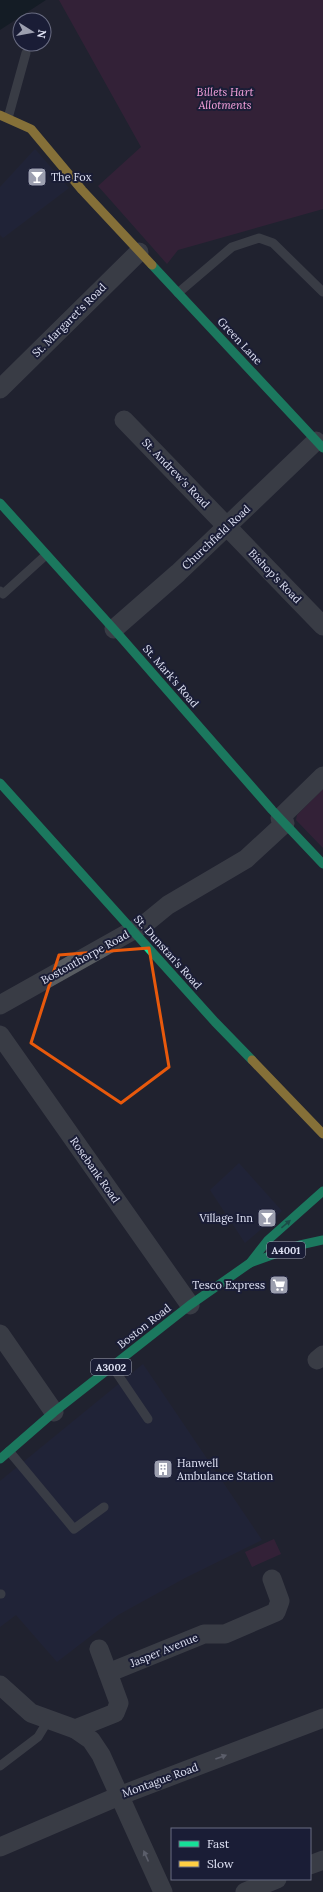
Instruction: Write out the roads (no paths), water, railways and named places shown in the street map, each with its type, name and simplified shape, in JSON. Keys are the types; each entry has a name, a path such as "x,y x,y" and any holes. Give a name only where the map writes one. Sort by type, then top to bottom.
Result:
{"street":[{"name":"Green Lane","path":"4,117 31,129 82,190 320,445"},
{"name":"St. Margaret's Road","path":"0,389 139,252"},
{"name":"St. Andrew's Road","path":"124,420 228,526"},
{"name":"Churchfield Road","path":"114,629 320,445"},
{"name":"St. Mark's Road","path":"0,503 114,629 282,820 323,864"},
{"name":"Bishop's Road","path":"228,526 323,626"},
{"name":"Bostonthorpe Road","path":"0,1005 146,923 168,905 246,859 323,776"},
{"name":"St. Dunstan's Road","path":"0,784 215,1022 323,1134"},
{"name":"Rosebank Road","path":"0,1036 190,1305"},
{"name":"Boston Road","path":"250,1263 268,1240 323,1192"},
{"name":"Boston Road","path":"0,1459 54,1412 112,1366 190,1305 250,1263 300,1245 323,1240"},
{"path":"0,1334 54,1412"},
{"name":"Jasper Avenue","path":"108,1673 204,1634 225,1634 276,1612 280,1601 272,1579"},
{"path":"75,1729 115,1714 119,1703 99,1649"},
{"path":"0,1684 31,1713 75,1729 91,1740 102,1755 163,1892"},
{"name":"Montague Road","path":"0,1847 119,1796 323,1718"},
{"path":"311,1866 323,1860"},
{"path":"245,1892 275,1880"}],"lane":[{"path":"4,117 26,53"},
{"path":"178,293 232,247 259,238 273,242 323,292"},
{"path":"0,592 3,594 46,555"},
{"path":"112,1366 148,1419"},
{"path":"9,1451 74,1530 104,1507"},
{"path":"0,1766 38,1737 49,1719"}],"place":[{"name":"The Fox","path":"37,177"},
{"name":"Village Inn","path":"267,1218"},
{"name":"Tesco Express","path":"279,1285"},
{"name":"Hanwell Ambulance Station","path":"163,1469"}],"park label":[{"name":"Billets Hart Allotments","path":"225,98"}]}
